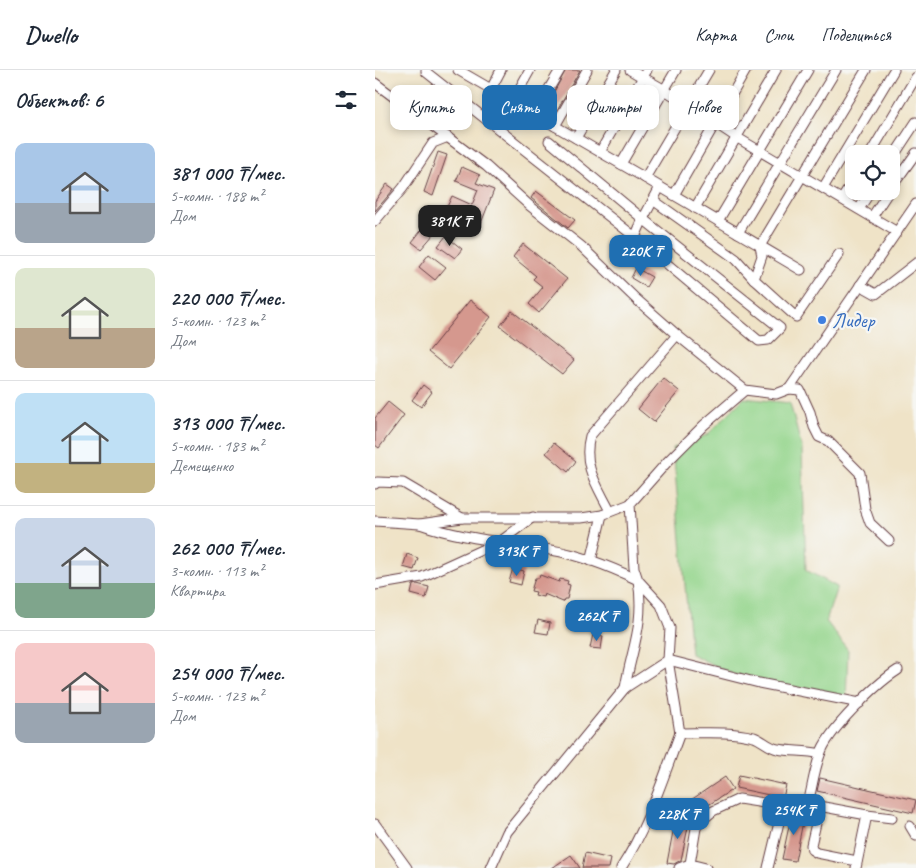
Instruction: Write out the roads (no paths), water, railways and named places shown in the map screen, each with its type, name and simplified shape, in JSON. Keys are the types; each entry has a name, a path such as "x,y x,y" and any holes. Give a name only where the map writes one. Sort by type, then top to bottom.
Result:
{"street":[{"path":"426,70 635,237 759,341 767,340 780,328 549,141"},
{"path":"457,70 470,73 486,85"},
{"path":"493,85 501,70"},
{"path":"522,85 530,70"},
{"path":"550,85 559,70"},
{"path":"557,122 587,70"},
{"path":"576,138 616,70"},
{"path":"630,70 645,74 669,93"},
{"path":"621,164 676,70"},
{"path":"701,85 709,70"},
{"path":"738,85 746,70"},
{"path":"695,208 775,70"},
{"path":"717,221 808,70"},
{"path":"738,233 836,70"},
{"path":"754,279 762,256 759,246 867,70"},
{"path":"823,188 893,70"},
{"path":"600,152 645,74"},
{"path":"875,145 916,77"},
{"path":"375,83 486,166 530,206 581,246 677,335 745,390 777,394 789,388 916,204"},
{"path":"900,146 916,122"},
{"path":"557,127 801,270"},
{"path":"645,178 674,130"},
{"path":"674,195 712,130"},
{"path":"728,130 897,232"},
{"path":"375,221 403,188 433,144 448,137"},
{"path":"900,176 916,153"},
{"path":"635,237 660,187"},
{"path":"842,199 845,194"},
{"path":"653,200 736,259 754,279 796,317 839,254"},
{"path":"859,209 865,200"},
{"path":"871,216 883,200"},
{"path":"860,285 876,294 916,263"},
{"path":"591,561 606,513 592,477 587,455 590,436 677,335"},
{"path":"789,388 800,390 810,412 813,427 819,437 828,441 860,473 869,523 889,541"},
{"path":"375,521 420,524 462,518 581,518 606,513 630,504 668,461 704,425 745,390"},
{"path":"375,484 377,482 403,484 462,518"},
{"path":"625,688 639,627 641,600 634,568 630,504"},
{"path":"375,585 422,577 501,541 533,517"},
{"path":"420,524 443,532 553,550 591,561 638,580 661,605 670,628 668,660 680,733 656,798 629,856 621,868"},
{"path":"491,868 507,832 625,688 668,660 759,683 860,703"},
{"path":"808,804 820,754 825,744 837,727 872,690 897,670"},
{"path":"680,733 704,731 754,737 771,748 809,751 820,754"},
{"path":"690,864 696,828 700,822 713,811 739,799 783,806 808,804 892,818"},
{"path":"768,868 783,806"},
{"path":"820,806 811,845 812,850 857,864 867,815"},
{"path":"375,824 407,868"},
{"path":"910,826 916,836"},
{"path":"679,868 690,864 706,868"}],"place":[{"name":"Лидер","path":"822,320"}]}
